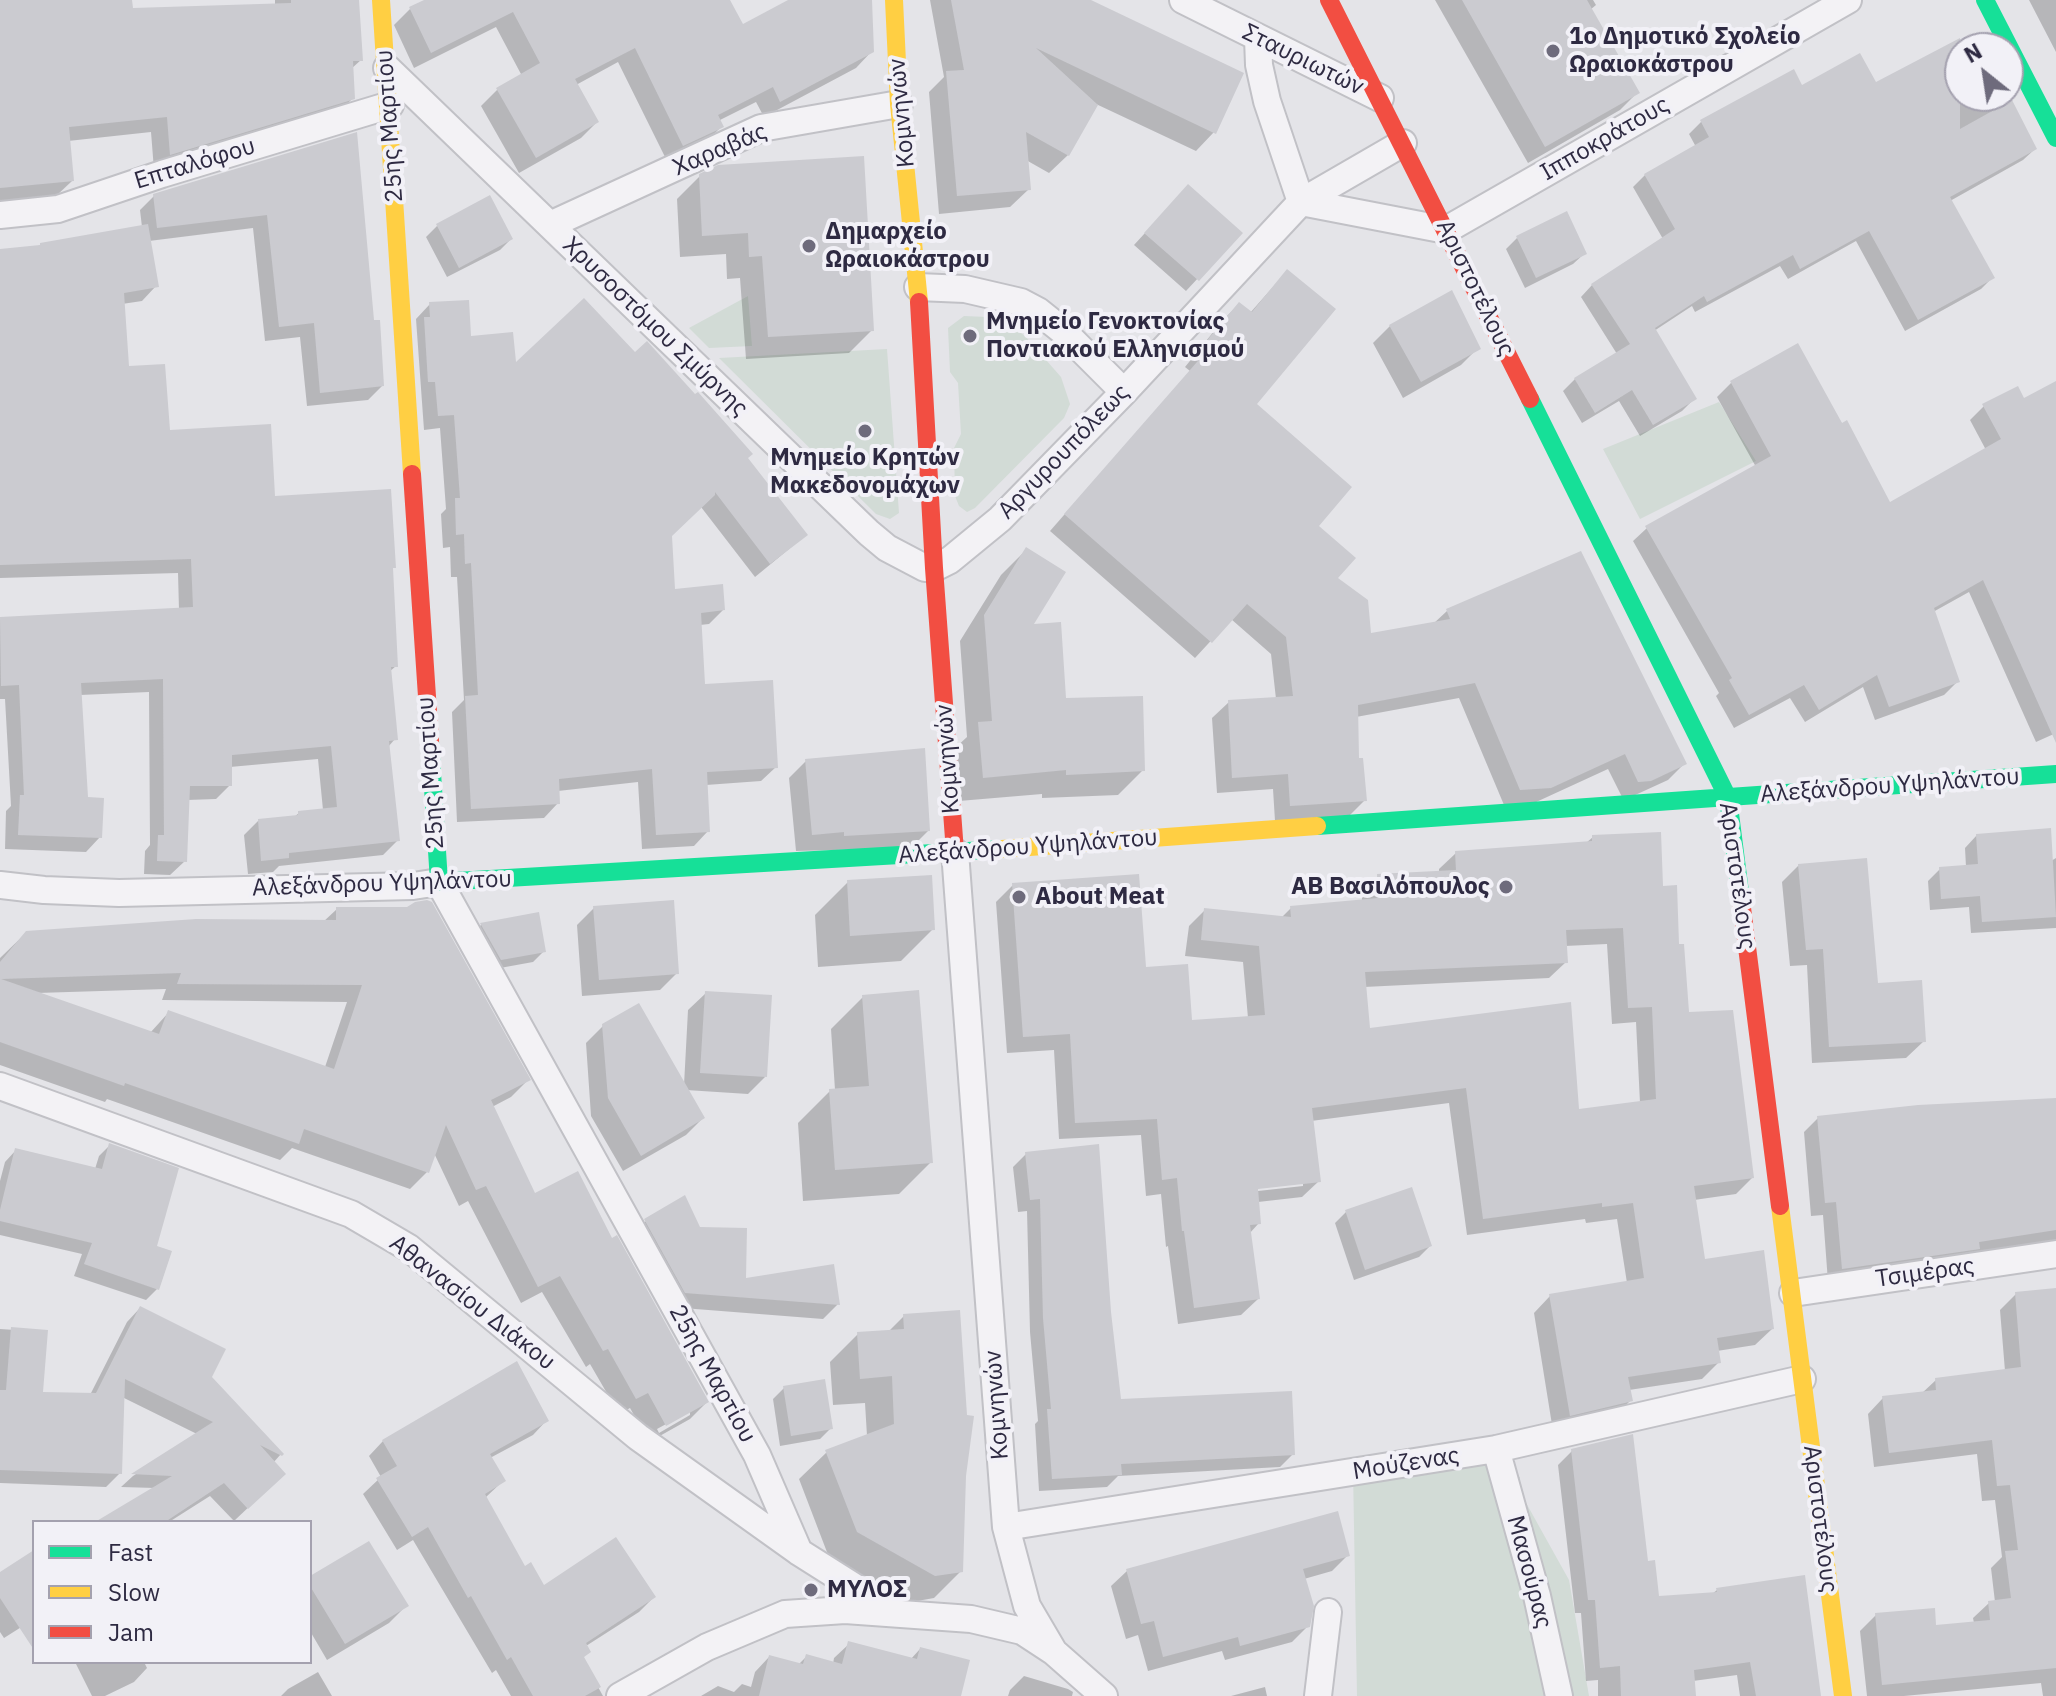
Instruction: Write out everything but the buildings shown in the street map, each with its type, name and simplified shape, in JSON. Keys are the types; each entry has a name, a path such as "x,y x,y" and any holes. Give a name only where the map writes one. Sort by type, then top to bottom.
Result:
{"street":[{"name":"25ης Μαρτίου","path":"381,0 439,882 757,1455 799,1552"},
{"name":"Κομνηνών","path":"894,0 899,104 918,287 934,568 1006,1527 1027,1606 1054,1652"},
{"name":"Σταυριωτών","path":"1183,0 1380,98"},
{"name":"Αριστοτέλους","path":"1329,0 1728,798 1843,1696"},
{"name":"Ιπποκράτους","path":"1446,230 1848,0"},
{"path":"1985,0 2056,138"},
{"path":"1258,38 1259,65 1267,101 1301,202 1446,230"},
{"name":"Χρυσοστόμου Σμύρνης","path":"387,68 869,533 911,563 934,568"},
{"name":"Χαραβάς","path":"550,225 761,128 899,104"},
{"name":"Επταλόφου","path":"0,215 58,209 390,105"},
{"name":"Αργυρουπόλεως","path":"934,568 959,554 1000,519 1124,392 1301,202 1403,143"},
{"path":"918,287 965,289 1021,302 1063,331 1124,392"},
{"name":"Αλεξάνδρου Υψηλάντου","path":"0,885 119,893 413,886 955,852 2056,774"},
{"name":"Αθανασίου Διάκου","path":"0,1086 351,1214 409,1248 638,1437 799,1552 894,1612"},
{"name":"Τσιμέρας","path":"1793,1293 2056,1254"},
{"name":"Μούζενας","path":"1006,1527 1496,1449 1802,1379"},
{"name":"Μασούρας","path":"1496,1449 1537,1596 1559,1696"},
{"path":"620,1696 707,1647 785,1614 845,1610 971,1619 1022,1631 1054,1652 1104,1696"},
{"path":"1318,1696 1328,1612"}],"shaded area":[{"path":"748,296 752,346 709,348 689,328"},
{"path":"964,316 987,317 1009,324 1025,336 1061,377 1070,404 1064,418 975,508 967,512 959,506 955,496 954,448 961,434 958,383 950,372 948,328"},
{"path":"887,349 899,513 890,519 876,514 719,358"},
{"path":"1719,402 1756,461 1640,519 1603,449"},
{"path":"1496,1449 1512,1477 1520,1477 1520,1492 1569,1580 1589,1696 1357,1696 1353,1470"}],"traffic: fast":[{"path":"1985,0 2056,138"},
{"path":"1530,399 1728,798 1741,900"},
{"path":"430,741 439,882 1002,849"},
{"path":"1317,826 2056,774"}],"traffic: slow":[{"path":"381,0 412,474"},
{"path":"894,0 899,104 919,302"},
{"path":"1002,849 1317,826"},
{"path":"1780,1206 1843,1696"}],"traffic: jam":[{"path":"1329,0 1530,399"},
{"path":"919,302 934,568 955,852"},
{"path":"412,474 430,741"},
{"path":"1741,900 1780,1206"}],"place":[{"name":"1ο Δημοτικό Σχολείο Ωραιοκάστρου","path":"1553,51"},
{"name":"Δημαρχείο Ωραιοκάστρου","path":"809,246"},
{"name":"Μνημείο Γενοκτονίας Ποντιακού Ελληνισμού","path":"970,336"},
{"name":"Μνημείο Κρητών Μακεδονομάχων","path":"865,431"},
{"name":"ΑΒ Βασιλόπουλος","path":"1506,887"},
{"name":"About Meat","path":"1019,897"},
{"name":"ΜΥΛΟΣ","path":"811,1590"}]}
